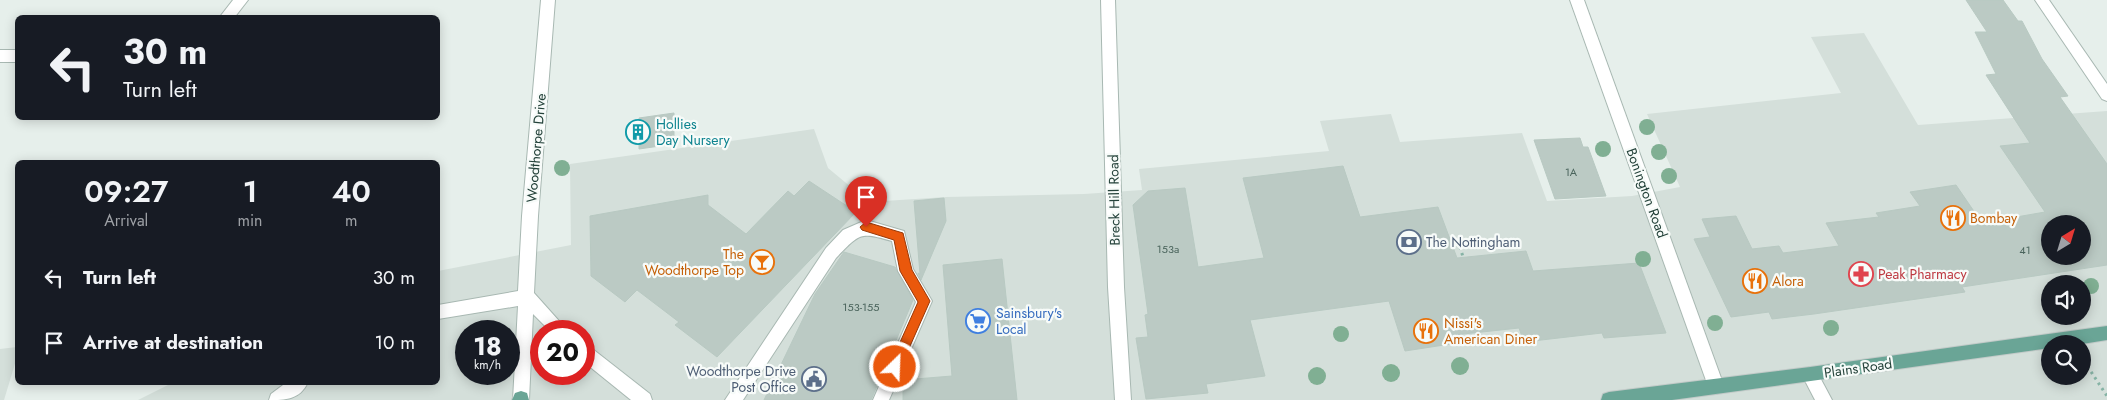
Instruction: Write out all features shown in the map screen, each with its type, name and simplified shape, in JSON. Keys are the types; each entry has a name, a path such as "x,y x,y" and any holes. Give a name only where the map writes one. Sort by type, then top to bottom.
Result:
{"main road":[{"name":"Plains Road","path":"1608,400 2107,333"}],"street":[{"path":"228,15 241,0"},
{"name":"Woodthorpe Drive","path":"521,400 528,297 530,216 548,0"},
{"name":"Breck Hill Road","path":"1108,0 1116,287 1123,400"},
{"name":"Bonington Road","path":"1578,0 1716,386"},
{"path":"2042,0 2107,95"},
{"path":"0,56 15,56"},
{"path":"732,400 831,253 848,235 866,227 899,236 906,271 924,301 881,400"},
{"path":"440,312 528,297 550,320"},
{"path":"595,361 644,400"},
{"path":"1810,374 1824,400"},
{"path":"277,400 296,385"}],"path":[{"path":"1463,241 1460,247 1463,257"},
{"path":"2091,372 2107,396"}],"shaded area":[{"path":"1864,33 1918,125 2107,111 2107,400 138,400 168,385 440,385 440,271 571,245 570,164 814,129 828,168 869,202 946,197 1084,194 1142,190 1139,169 1329,151 1320,121 1391,114 1400,142 1522,133 1547,201 1632,196 1680,187 1647,114 1841,93 1811,37"},
{"path":"15,347 15,364 4,400 0,400 0,349"}],"building":[{"path":"1966,0 2003,0 2018,21 2022,21 2042,59 2068,96 2060,97 2107,164 2107,265 1962,287 1965,292 1814,314 1772,319 1769,312 1731,317 1694,239 1710,237 1702,219 1736,216 1752,249 1779,246 1783,253 1839,246 1826,223 1879,217 1876,213 1920,206 1910,192 1956,185 1982,223 2045,212 2000,146 2030,143 1986,75 1996,74 1975,32 1987,32"},
{"path":"674,113 674,144 639,149 639,118"},
{"path":"1580,138 1583,147 1588,147 1606,196 1555,199 1534,140"},
{"path":"1343,166 1360,217 1438,207 1457,258 1526,251 1533,271 1639,263 1666,333 1604,338 1602,333 1524,342 1519,328 1454,335 1457,343 1405,351 1389,301 1250,320 1265,376 1206,384 1208,393 1146,399 1136,338 1148,337 1145,315 1148,314 1133,205 1148,191 1185,188 1198,267 1264,258 1243,178"},
{"path":"809,181 856,212 717,357 675,325 679,322 637,290 625,302 591,276 590,216 708,195 708,205 746,234 788,191 794,196"},
{"path":"944,198 946,221 921,280 918,273 920,274 914,201"},
{"path":"844,252 895,267 913,300 871,400 764,400 815,294"},
{"name":"Sainsbury's Local","path":"1002,259 1017,400 903,400 903,380 952,376 943,265"}],"place":[{"name":"Hollies Day Nursery","path":"638,132"},
{"name":"Bombay","path":"1953,218"},
{"name":"The Nottingham","path":"1409,242"},
{"name":"The Woodthorpe Top","path":"762,262"},
{"name":"Peak Pharmacy","path":"1861,274"},
{"name":"Alora","path":"1755,281"},
{"name":"Sainsbury's Local","path":"978,321"},
{"name":"Nissi's American Diner","path":"1426,331"},
{"name":"Woodthorpe Drive Post Office","path":"814,379"}],"route":[{"path":"866,227 899,236 906,271 924,301 895,367"}]}
